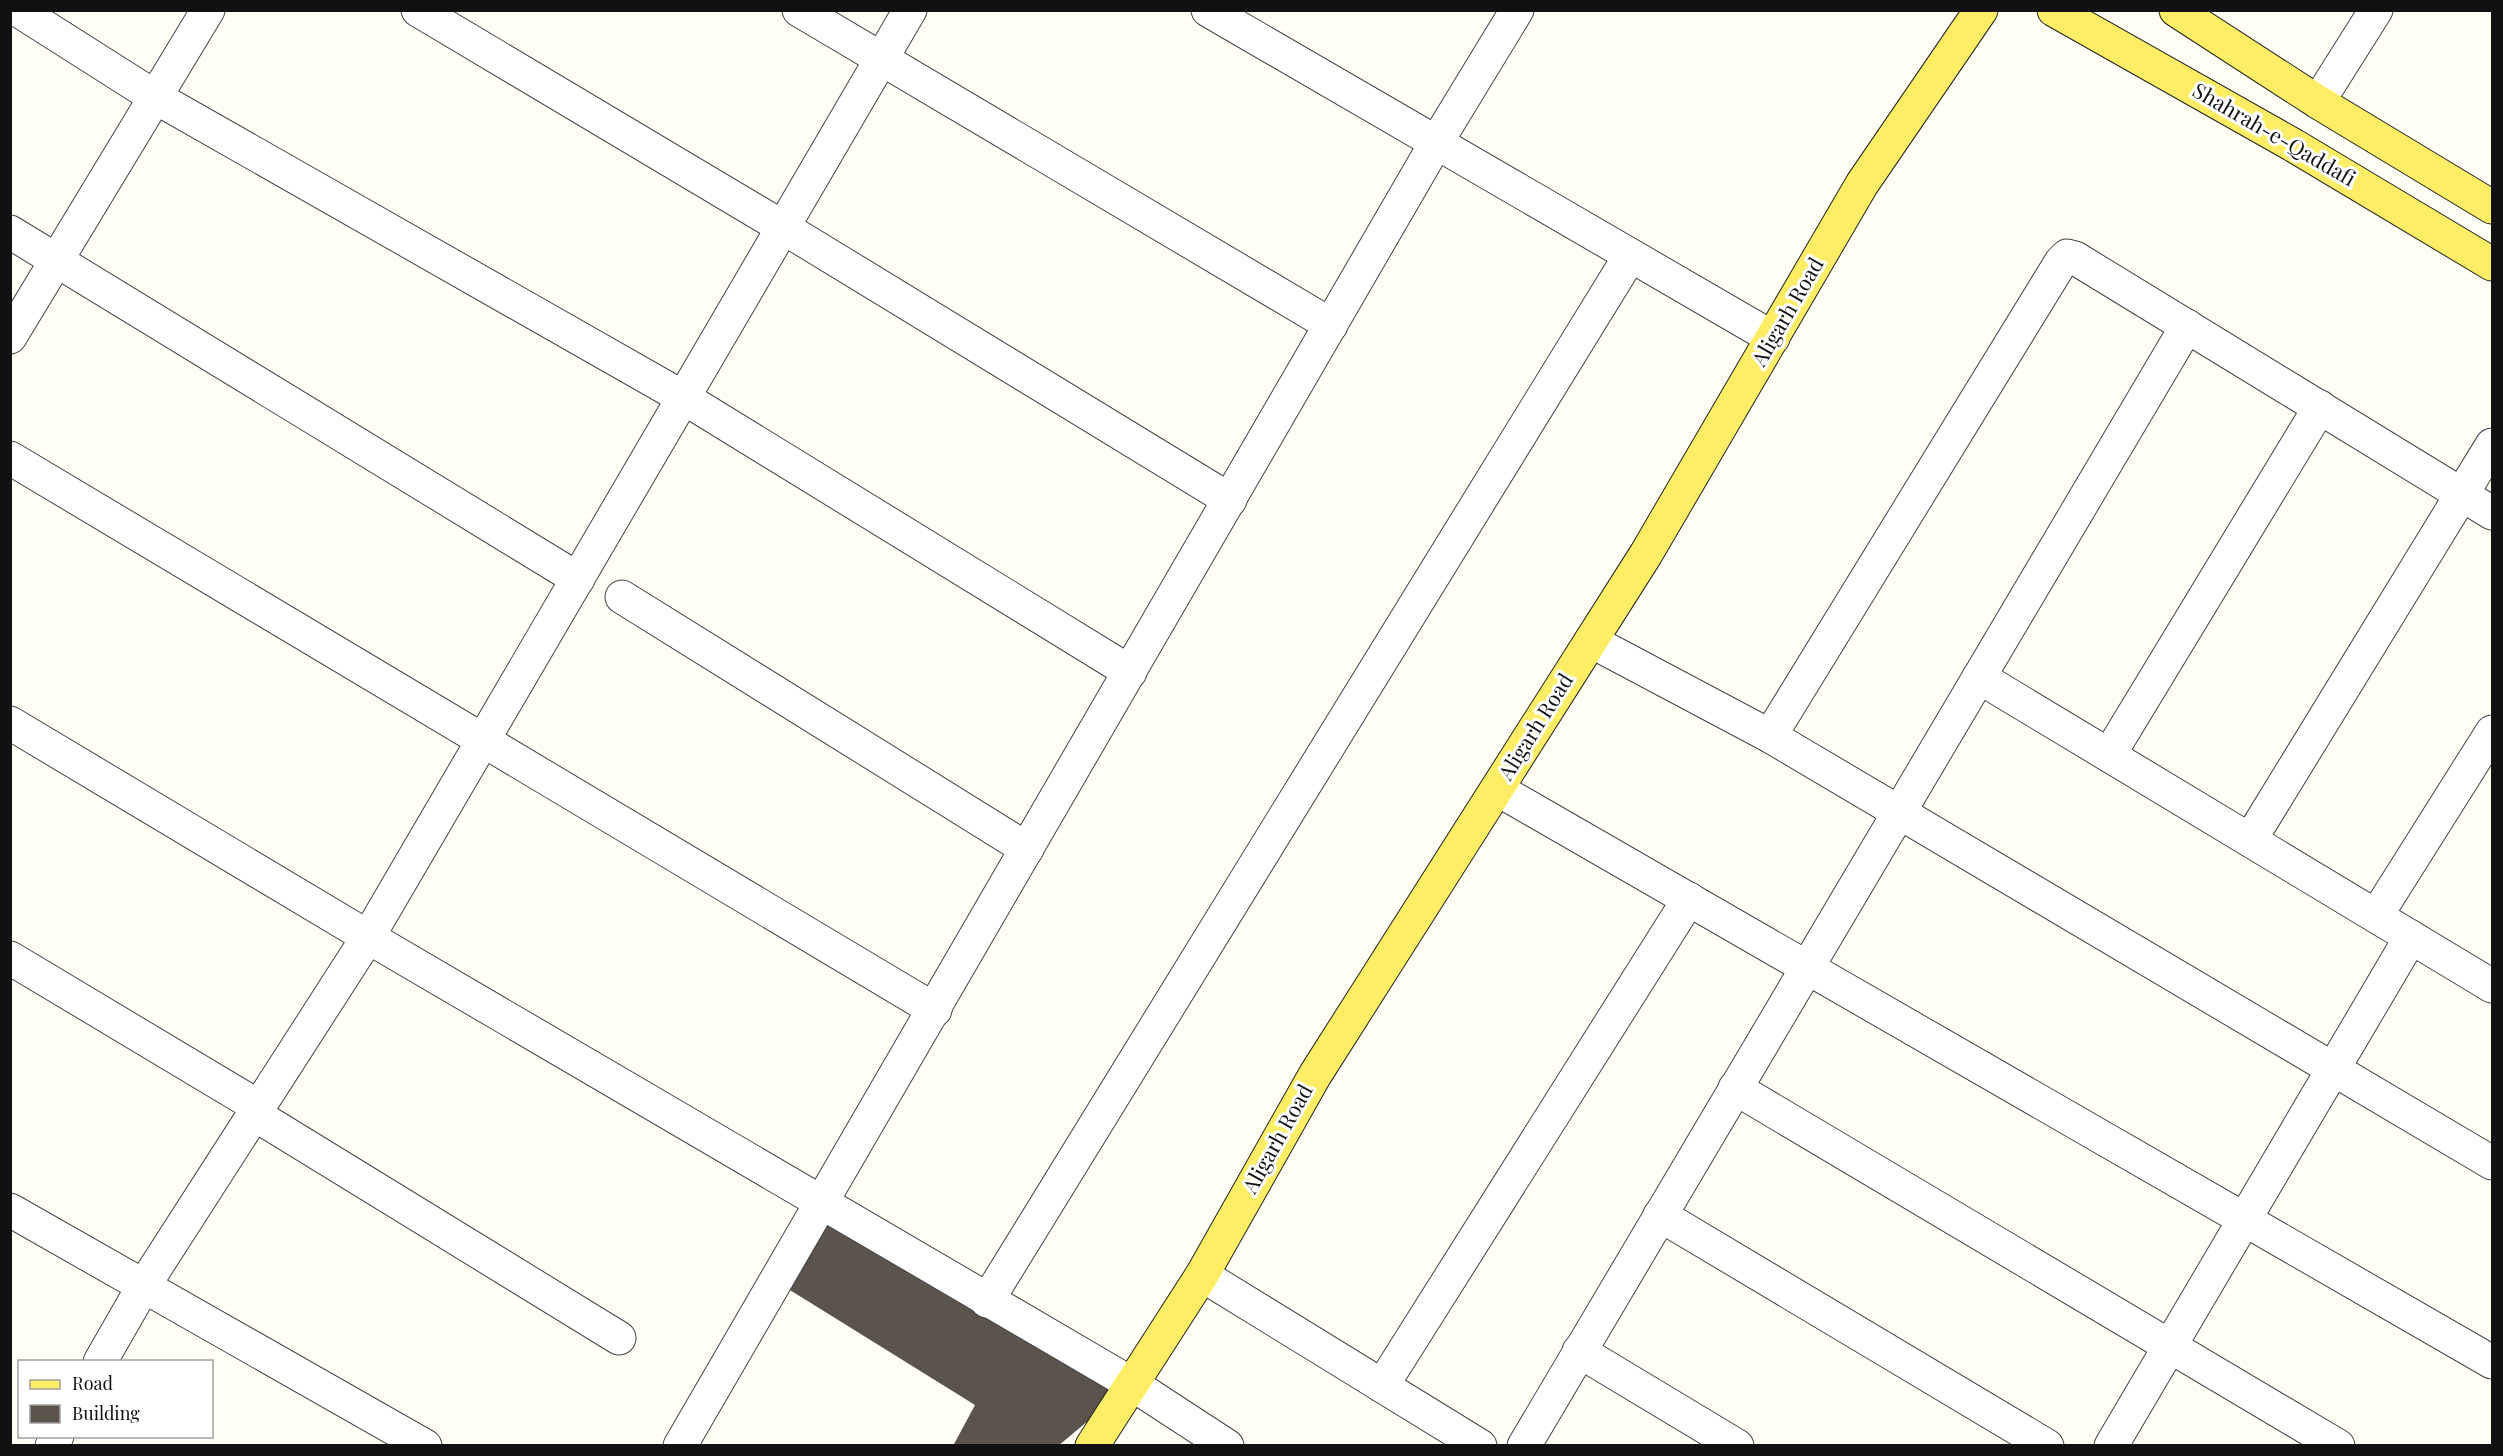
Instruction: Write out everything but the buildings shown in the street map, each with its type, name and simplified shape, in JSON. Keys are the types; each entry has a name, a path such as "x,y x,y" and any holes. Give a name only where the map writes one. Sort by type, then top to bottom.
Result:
{"main road":[{"name":"Aligarh Road","path":"1092,1446 1202,1275 1315,1075 1646,554 1862,184 1981,10"},
{"name":"Shahrah-e-Qaddafi","path":"2054,10 2293,146 2493,264"},
{"path":"2176,10 2318,102 2493,207"}],"street":[{"path":"18,10 155,97 684,398 1130,672"},
{"path":"10,337 208,10"},
{"path":"418,10 784,228 1230,501"},
{"path":"799,10 1331,325"},
{"path":"101,1360 143,1287 368,937 883,60 910,10"},
{"path":"1208,10 1773,338"},
{"path":"680,1446 823,1204 1436,143 1517,10"},
{"path":"2318,102 2376,10"},
{"path":"10,232 578,579"},
{"path":"987,1300 1630,256"},
{"path":"1770,736 2067,256 2076,258 2493,513"},
{"path":"1524,1446 2187,326"},
{"path":"2109,755 2320,407"},
{"path":"2250,840 2493,445"},
{"path":"10,458 935,1010"},
{"path":"622,597 1027,849"},
{"path":"1591,641 1770,736 2493,1163"},
{"path":"1979,677 2493,986"},
{"path":"10,723 368,937 1132,1384 1227,1446"},
{"path":"2376,916 2493,732"},
{"path":"1497,789 2493,1362"},
{"path":"1382,1386 1689,899"},
{"path":"2111,1446 2411,937"},
{"path":"10,958 619,1338"},
{"path":"1735,1089 2338,1446"},
{"path":"10,1210 424,1446"},
{"path":"1660,1215 2047,1446"},
{"path":"1202,1275 1480,1446"},
{"path":"1579,1352 1737,1446"}]}
